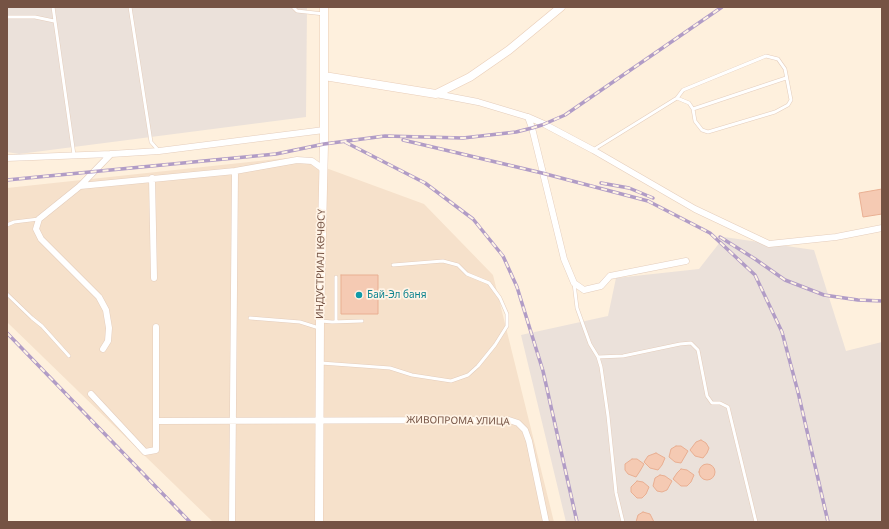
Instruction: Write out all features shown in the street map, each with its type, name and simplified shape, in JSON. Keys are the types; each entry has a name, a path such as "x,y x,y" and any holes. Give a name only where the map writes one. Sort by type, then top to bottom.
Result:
{"main road":[{"path":"324,76 436,94 470,77 509,50 561,7"},
{"name":"ИНДУСТРИАЛ КӨЧӨСҮ","path":"319,522 319,362 324,130 324,10"}],"street":[{"path":"436,94 478,102 528,117 544,124 695,209 769,244 836,237 882,228"},
{"path":"528,117 564,259 574,283 584,290 601,286 610,276 686,261"},
{"path":"7,158 159,151 324,130"},
{"path":"103,349 108,341 109,328 106,310 99,297 41,239 36,229 39,219 80,186 110,154"},
{"path":"80,186 235,171 297,160 312,161 323,169"},
{"path":"232,522 235,171"},
{"path":"152,178 154,278"},
{"path":"91,394 145,452 156,450 156,327"},
{"name":"ЖИВОПРОМА УЛИЦА","path":"319,421 509,420 518,423 525,430 529,441 546,522"},
{"path":"156,421 319,421"}],"lane":[{"path":"52,7 74,155"},
{"path":"130,7 152,142 159,151"},
{"path":"293,7 296,11 324,10"},
{"path":"7,17 35,17 54,21"},
{"path":"592,150 677,98 682,90 766,56 778,59 785,69 791,100 788,105 775,112 708,132 702,130 695,121 693,109 689,103 677,98"},
{"path":"693,109 786,78"},
{"path":"7,225 14,222 39,219"},
{"path":"319,362 390,368 412,375 451,381 468,375 478,366 495,345 507,326 507,314 500,298 489,283 467,274 458,265 443,261 393,265"},
{"path":"336,277 336,322"},
{"path":"574,283 577,308 590,344 598,357 601,367 616,493 623,522"},
{"path":"7,294 42,326 69,356"},
{"path":"250,318 320,324 362,321"},
{"path":"598,357 623,356 690,343 698,350 707,396 712,403 720,402 728,407 756,522"}],"shaded area":[{"path":"7,7 307,7 306,117 19,154 7,152"},
{"path":"296,157 424,204 493,275 554,522 213,522 7,322 7,188"},
{"path":"724,237 814,250 846,351 882,342 882,522 566,522 521,335 608,316 616,278 699,269"}],"building":[{"path":"882,189 882,214 863,217 859,193"},
{"name":"Бай-Эл баня","path":"341,275 378,275 378,314 341,314"},
{"path":"701,440 706,443 709,448 703,458 695,456 690,450 696,442"},
{"path":"676,446 681,446 688,451 681,463 675,462 669,457 671,449"},
{"path":"656,453 665,458 658,470 650,468 644,462 648,456"},
{"path":"632,459 637,459 644,464 636,477 628,474 625,470 625,464"},
{"path":"704,464 710,464 715,469 713,478 710,480 704,480 699,475 699,469"},
{"path":"681,469 687,470 694,475 691,482 687,486 681,486 673,479"},
{"path":"660,475 665,476 672,481 667,490 662,492 657,491 653,486 655,478"},
{"path":"637,481 643,482 649,487 646,494 642,498 637,498 631,492 631,487"},
{"path":"643,512 650,514 654,522 636,522 638,515"}],"railway":[{"path":"7,180 276,154 324,144 385,136 463,138 516,132 542,125 565,115 722,7"},
{"path":"403,140 542,173 648,201 710,233 755,275 782,332 798,392 828,522"},
{"path":"345,142 425,183 473,219 503,256 517,287 543,371 577,522"},
{"path":"601,183 629,188 653,198"},
{"path":"720,237 785,280 824,295 858,300 882,301"},
{"path":"7,333 190,522"}],"place":[{"name":"Бай-Эл баня","path":"359,295"}]}
